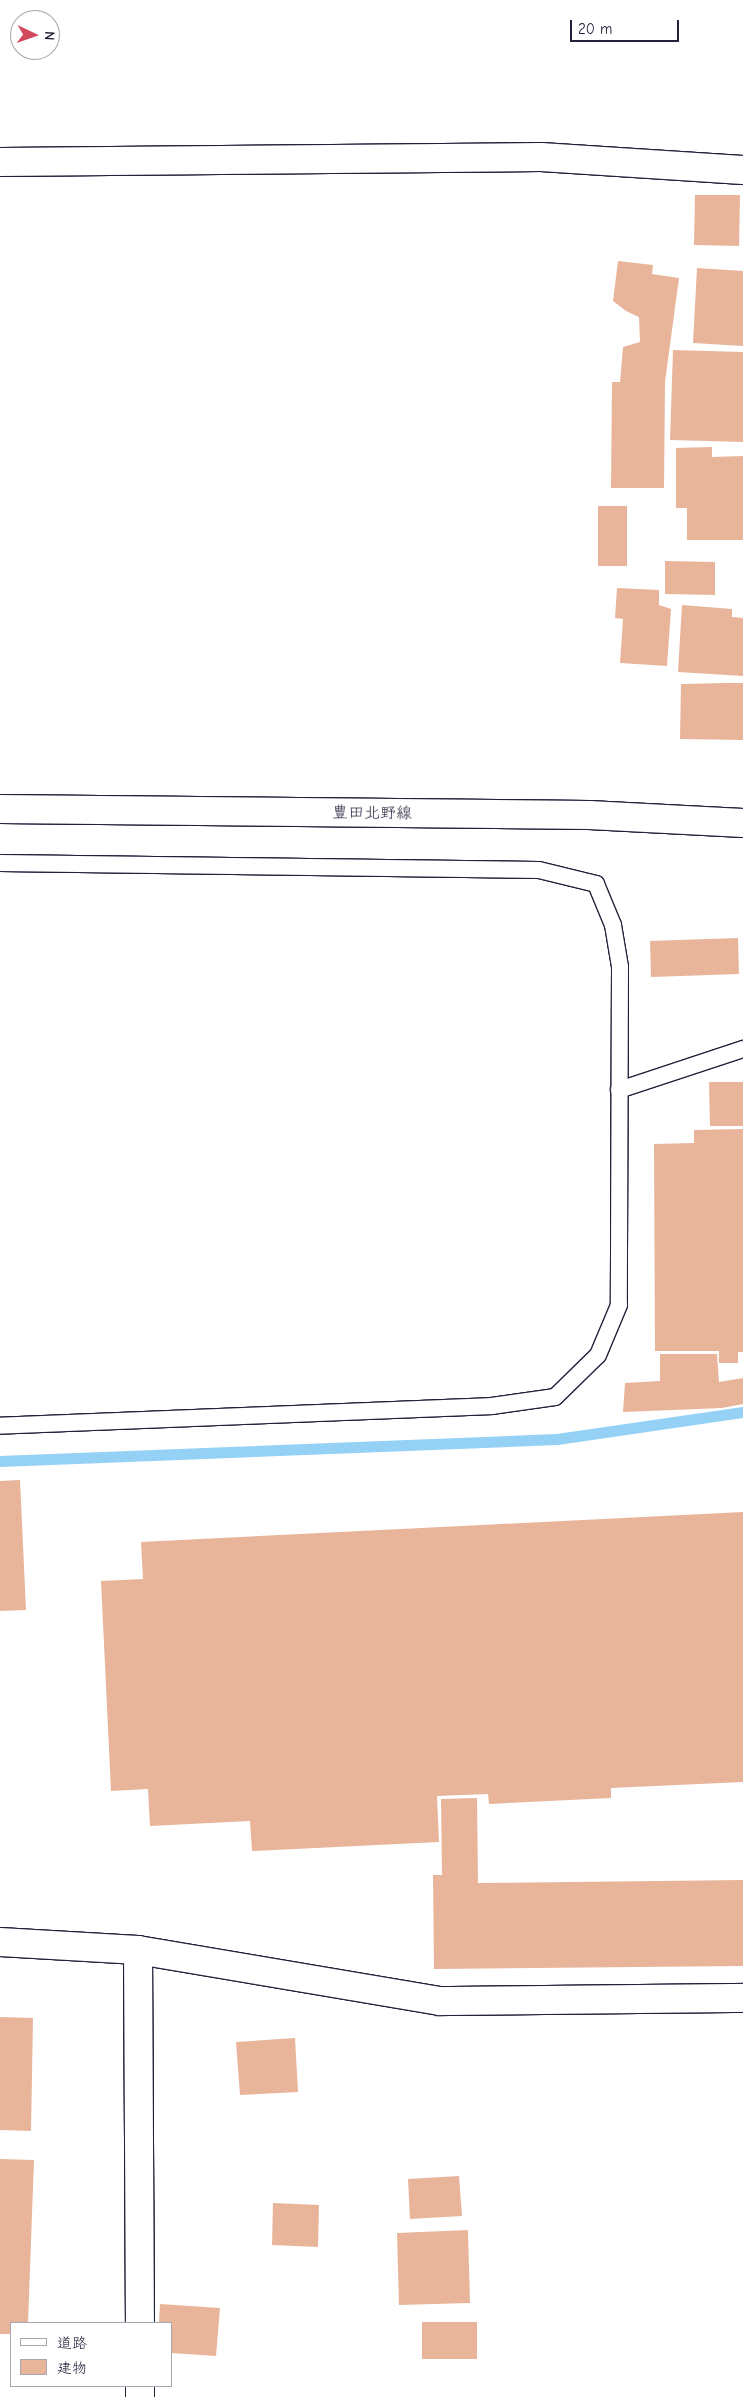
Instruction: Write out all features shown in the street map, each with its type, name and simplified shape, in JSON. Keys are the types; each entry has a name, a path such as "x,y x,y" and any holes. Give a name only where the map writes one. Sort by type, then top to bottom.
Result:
{"street":[{"path":"0,162 541,157 743,170"},
{"name":"豊田北野線","path":"0,809 589,815 743,822"},
{"path":"0,1942 138,1950 440,2001 743,1998"},
{"path":"138,1950 140,2322"}],"lane":[{"path":"0,863 539,870 596,884 613,924 620,966 619,1305 598,1355 555,1397 492,1406 0,1426"},
{"path":"619,1090 743,1049"}],"building":[{"path":"695,195 740,195 739,246 694,245"},
{"path":"618,261 653,265 652,274 679,278 665,382 664,488 611,488 612,382 620,382 623,347 640,342 639,317 626,311 613,301"},
{"path":"697,268 743,271 743,346 693,343"},
{"path":"673,350 743,352 743,442 670,440"},
{"path":"712,447 712,457 743,456 743,540 687,540 687,508 676,508 676,448"},
{"path":"598,506 627,506 627,566 598,566"},
{"path":"665,561 715,562 715,595 665,594"},
{"path":"617,588 659,590 659,605 671,609 667,666 620,663 623,619 615,618"},
{"path":"682,605 732,609 732,617 743,618 743,676 678,672"},
{"path":"743,683 743,740 680,739 681,684"},
{"path":"738,938 739,974 651,977 650,941"},
{"path":"709,1082 743,1082 743,1126 710,1126"},
{"path":"743,1129 743,1352 738,1352 738,1363 719,1363 719,1351 655,1351 654,1144 694,1143 694,1130"},
{"path":"660,1354 717,1354 719,1382 743,1378 743,1404 722,1408 623,1412 625,1383 660,1381"},
{"path":"20,1480 26,1610 0,1611 0,1481"},
{"path":"743,1512 743,1782 611,1788 611,1798 489,1804 488,1794 437,1796 439,1842 252,1851 250,1821 150,1826 148,1789 111,1791 101,1581 143,1579 141,1542"},
{"path":"477,1798 478,1883 743,1880 743,1966 434,1969 433,1875 442,1875 441,1799"},
{"path":"0,2017 33,2018 31,2131 0,2130"},
{"path":"295,2038 298,2092 240,2095 236,2042"},
{"path":"0,2159 34,2160 28,2322 10,2322 10,2334 0,2334"},
{"path":"459,2176 462,2216 410,2219 408,2179"},
{"path":"273,2203 319,2205 318,2247 272,2245"},
{"path":"468,2230 470,2303 399,2305 397,2233"},
{"path":"160,2304 220,2308 216,2356 172,2353 172,2322 159,2322"},
{"path":"422,2322 477,2322 477,2359 422,2359"}],"waterway":[{"path":"0,1461 557,1439 743,1412"}]}
